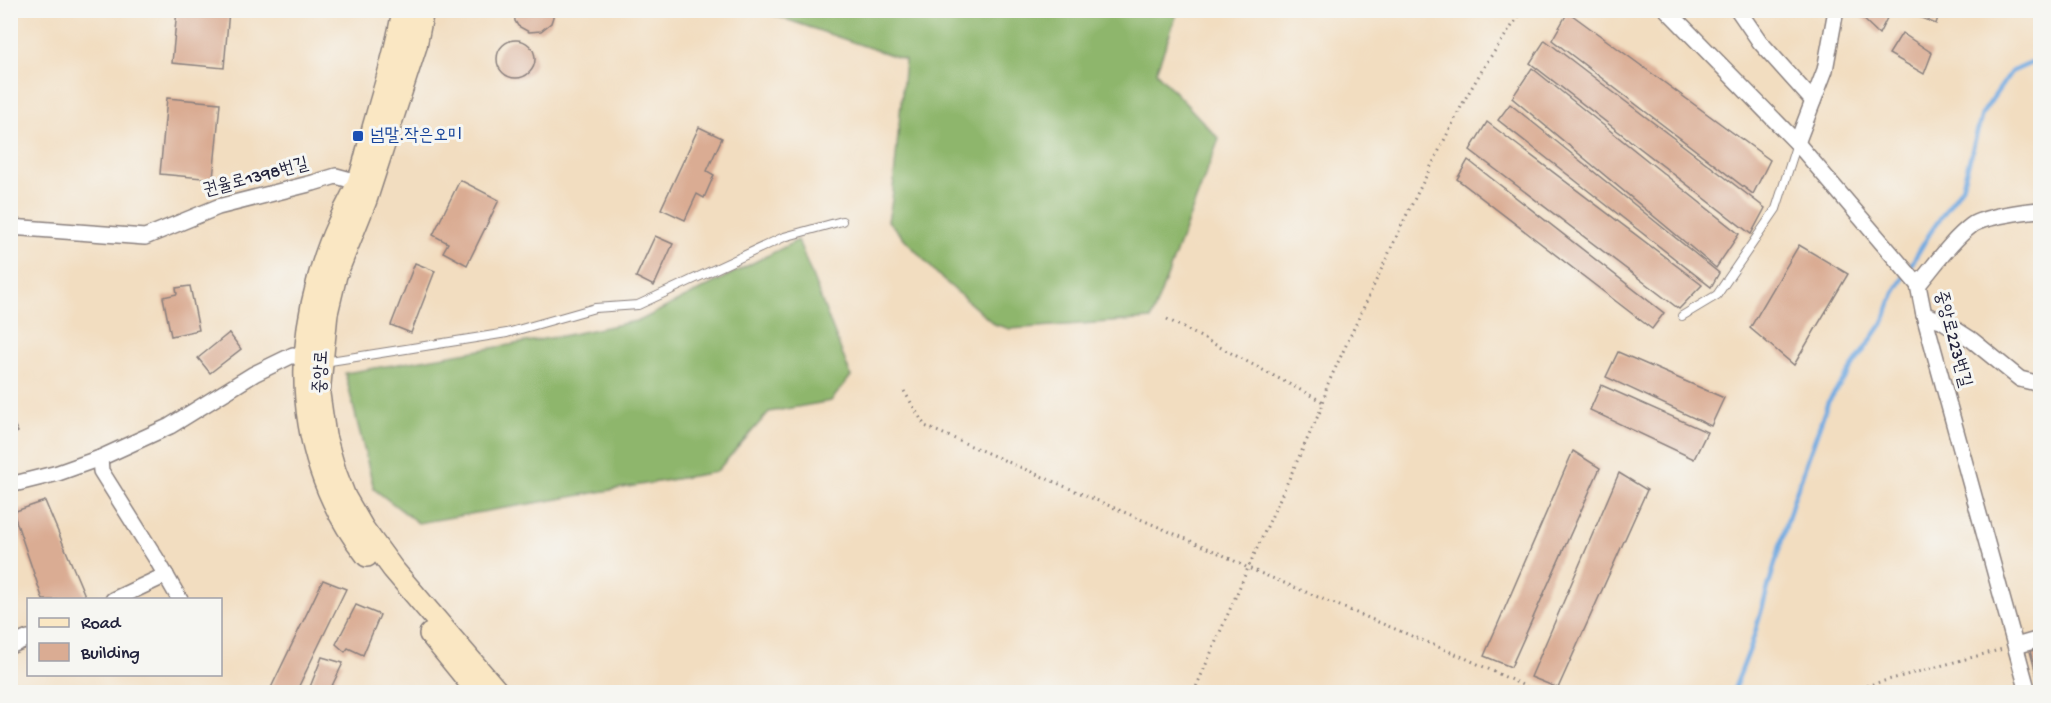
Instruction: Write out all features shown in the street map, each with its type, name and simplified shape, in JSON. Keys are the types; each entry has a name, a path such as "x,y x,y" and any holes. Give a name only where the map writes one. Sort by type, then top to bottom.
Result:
{"main road":[{"name":"중앙로","path":"364,186 403,10"},
{"name":"중앙로","path":"423,10 416,46 364,186 337,225 308,319 325,436 345,496 363,528 393,569 498,693"},
{"name":"중앙로","path":"313,361 306,403 314,454 332,502 349,533 477,693"}],"street":[{"name":"중앙로223번길","path":"1667,10 1797,143 1916,282 2028,693"},
{"path":"1738,10 1760,42 1813,100"},
{"path":"1797,143 1825,70 1836,10"},
{"name":"권율로1398번길","path":"10,227 145,237 218,207 336,176 364,186"},
{"path":"1916,282 1974,224 2020,212 2040,210"},
{"path":"1924,315 1941,320 1972,340 2020,379 2040,384"},
{"path":"10,485 58,473 100,458 170,426 254,374 293,355 313,361"},
{"path":"100,458 101,471 179,598"},
{"path":"117,598 166,575"},
{"path":"10,646 27,638"},
{"path":"2016,646 2040,639"}],"lane":[{"path":"1682,316 1716,295 1776,209 1797,143"},
{"path":"313,361 507,333 595,308 638,305 784,237 842,221"}],"path":[{"path":"1194,693 1323,402 1327,386 1388,254 1465,99 1523,10"},
{"path":"1167,319 1323,402"},
{"path":"904,391 925,426 1221,554 1248,568 1465,658 1537,693"},
{"path":"1844,693 2016,646"}],"green space":[{"path":"762,11 1178,11 1156,72 1219,139 1151,319 1010,329 994,324 940,277 888,221 905,60"},
{"path":"798,240 851,376 831,401 769,412 716,472 418,523 374,489 345,373 562,336 641,320"}],"building":[{"path":"177,10 229,10 224,68 172,63"},
{"path":"514,10 553,10 553,17 551,23 541,31 529,32 518,26"},
{"path":"1861,10 1890,12 1879,34 1858,14"},
{"path":"1902,10 1940,10 1936,24"},
{"path":"1568,12 1770,160 1753,194 1552,40"},
{"path":"1902,33 1932,53 1924,74 1889,54"},
{"path":"516,40 529,46 535,59 529,72 516,78 503,72 497,59 503,46"},
{"path":"1545,40 1765,208 1751,234 1530,63"},
{"path":"1532,68 1739,234 1716,268 1512,98"},
{"path":"167,98 220,103 213,179 160,174"},
{"path":"1510,104 1719,273 1711,287 1498,120"},
{"path":"1487,122 1702,285 1679,309 1470,150"},
{"path":"699,127 722,138 707,171 714,175 704,198 697,194 685,220 661,209"},
{"path":"1468,160 1664,313 1652,329 1457,179"},
{"path":"460,180 499,200 467,265 443,252 448,243 433,235"},
{"path":"655,236 673,244 654,286 636,277"},
{"path":"1799,245 1848,274 1794,365 1750,328"},
{"path":"415,263 435,271 411,333 391,325"},
{"path":"190,286 199,330 171,336 163,297 177,294 176,288"},
{"path":"229,333 241,349 210,373 198,358"},
{"path":"1618,352 1724,398 1711,426 1606,377"},
{"path":"1601,385 1707,432 1694,459 1590,410"},
{"path":"10,417 18,432 10,436"},
{"path":"1573,451 1600,468 1511,667 1484,656"},
{"path":"1619,473 1647,490 1558,688 1531,677"},
{"path":"45,501 86,598 42,598 13,512"},
{"path":"323,580 346,589 296,692 269,692"},
{"path":"356,605 380,615 363,655 348,648 345,652 336,644"},
{"path":"2040,649 2040,688 2030,651"},
{"path":"322,657 343,663 329,692 308,692"}],"waterway":[{"path":"1733,692 1751,646 1794,498 1828,402 1884,321 1894,293 1930,233 1962,187 1982,114 2011,72 2040,59"}],"place":[{"name":"넘말.작은오미","path":"358,136"}]}
